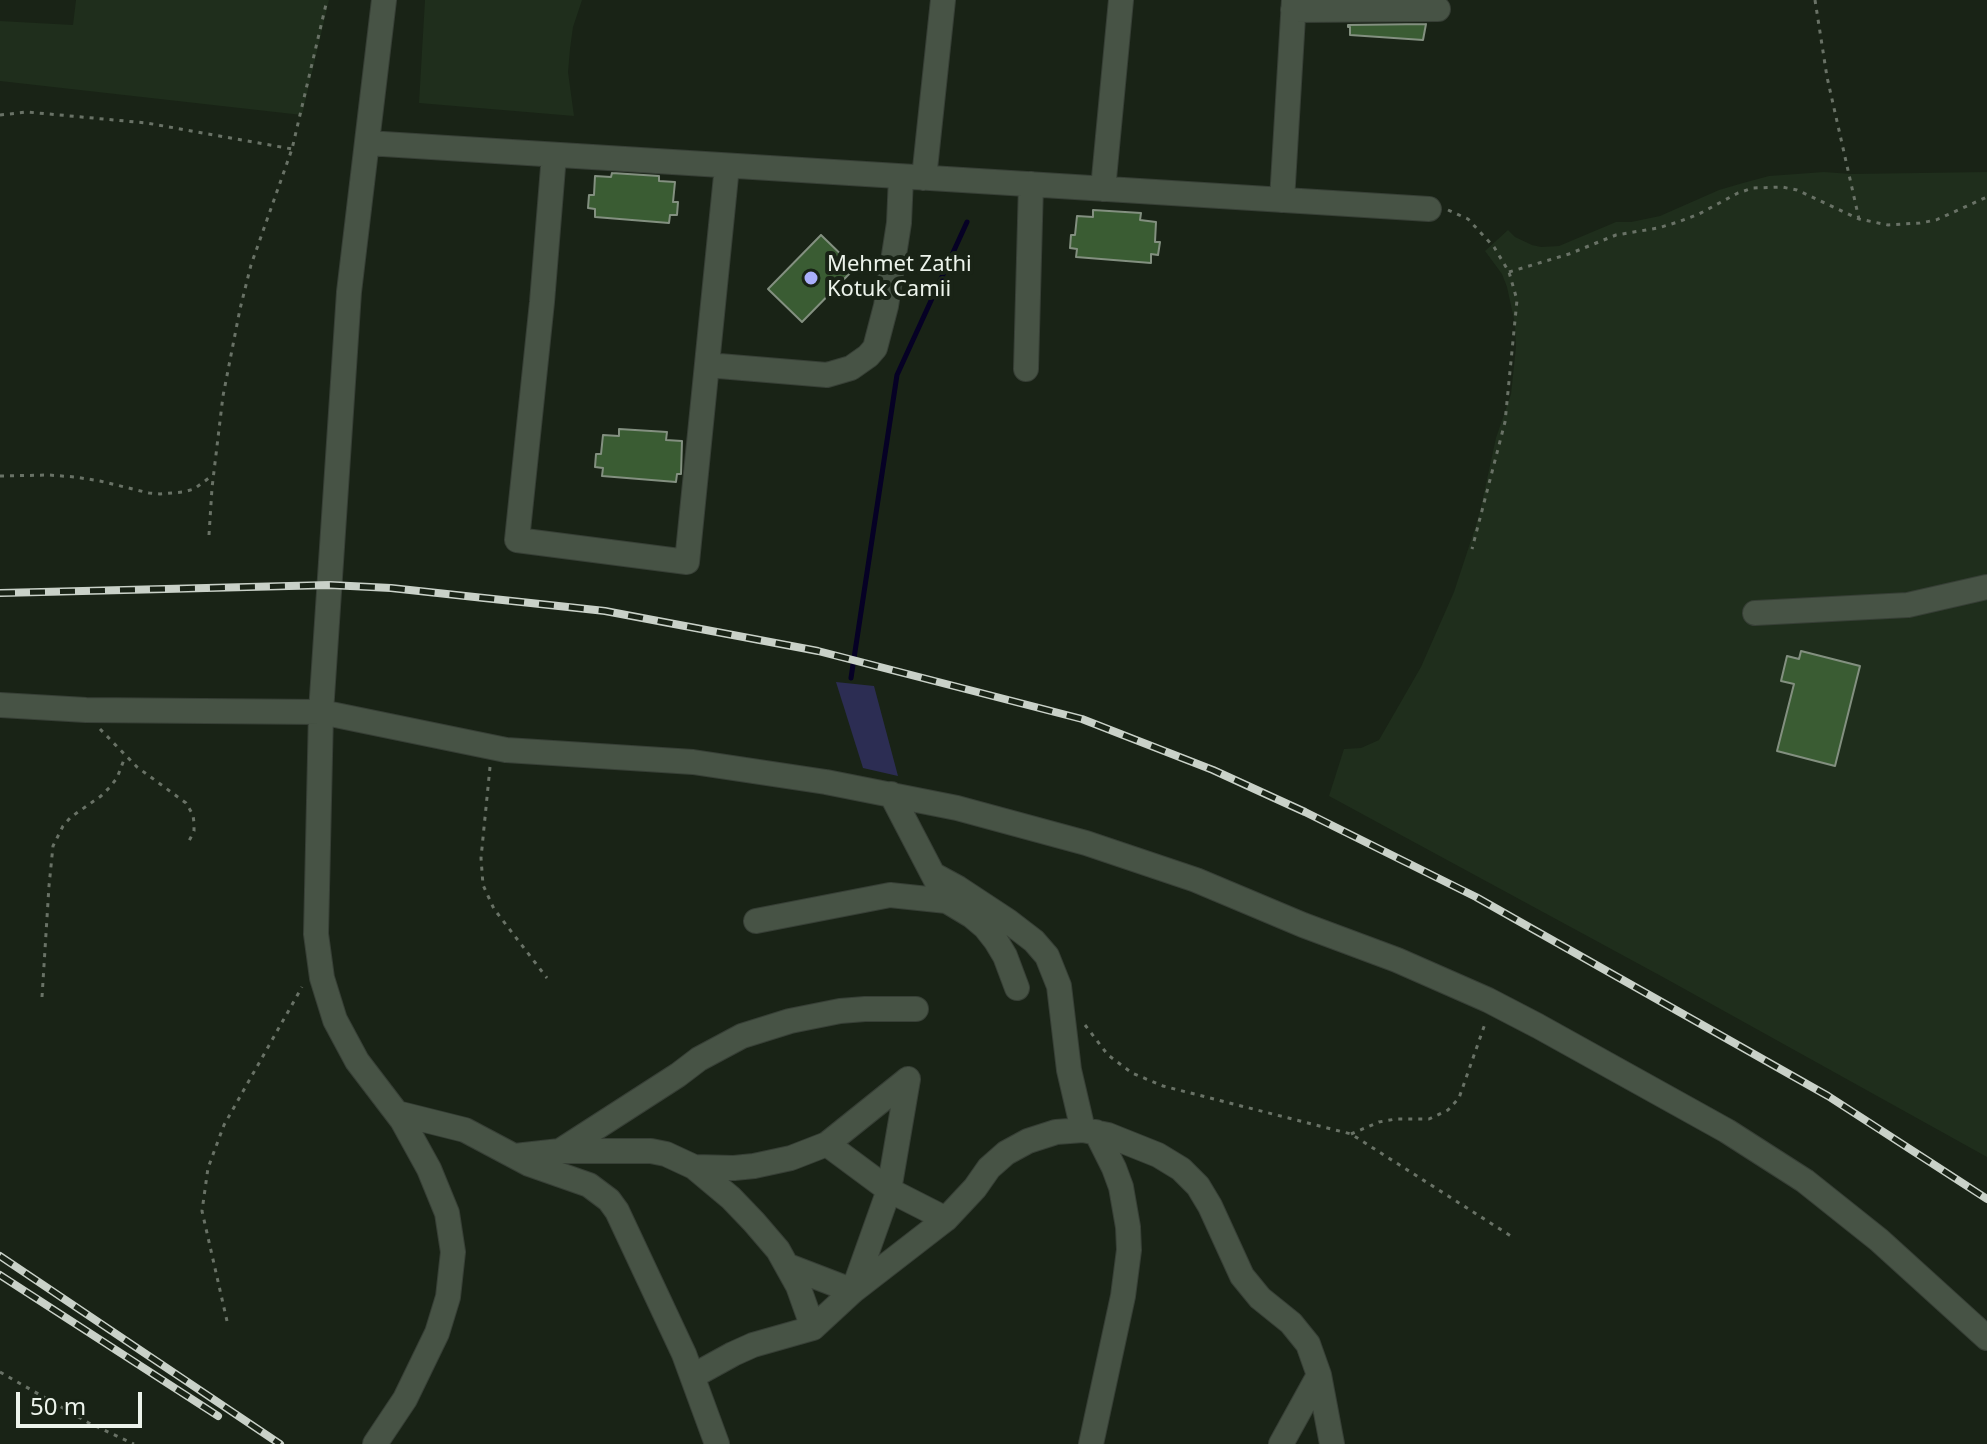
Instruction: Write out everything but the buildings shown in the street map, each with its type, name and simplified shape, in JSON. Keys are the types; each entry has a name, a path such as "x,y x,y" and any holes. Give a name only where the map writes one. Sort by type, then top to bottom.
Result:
{"street":[{"path":"375,1444 405,1399 432,1347 448,1297 453,1263 451,1232 441,1194 397,1113 370,1080 345,1041 328,999 318,956 316,923 321,712 349,292 384,0"},
{"path":"707,365 827,375 851,368 875,348 886,306 899,223 912,177 943,0"},
{"path":"1103,189 1121,0"},
{"path":"1282,200 1294,5 1438,9"},
{"path":"367,143 1429,209"},
{"path":"554,155 517,540 687,562 727,166"},
{"path":"1026,369 1031,184"},
{"path":"1755,613 1908,605 1987,587"},
{"path":"0,705 86,710 321,712 506,750 693,762 891,794 1022,824 1141,861 1397,960 1488,1000 1675,1101 1805,1181 1879,1240 1987,1338"},
{"path":"891,794 947,901"},
{"path":"934,875 1008,921 1034,941 1047,956 1059,986 1069,1070 1089,1131 1114,1168 1121,1187 1129,1250 1123,1296 1091,1444"},
{"path":"756,921 890,895 947,901 985,927 1005,956 1017,988"},
{"path":"560,1151 699,1059 742,1036 790,1021 840,1011 916,1009"},
{"path":"694,1167 754,1166 791,1158 827,1144 908,1079 889,1190 853,1291"},
{"path":"397,1113 465,1130 512,1156 589,1185 609,1200 617,1211 693,1376 717,1444"},
{"path":"693,1376 753,1345 813,1328 853,1291 946,1219 989,1168 1006,1153 1028,1141 1056,1132 1089,1131 1172,1162 1205,1195 1242,1276 1260,1298 1300,1333 1313,1354 1332,1444"},
{"path":"827,1144 889,1190 946,1219"},
{"path":"512,1156 560,1151 651,1151 666,1154 694,1167 731,1198 778,1250 798,1286 813,1328"},
{"path":"788,1266 853,1291"},
{"path":"1281,1444 1319,1375"}],"path":[{"path":"209,535 223,396 240,309 251,265 292,149 327,0"},
{"path":"1815,0 1827,77 1859,219"},
{"path":"0,115 27,112 147,123 292,149"},
{"path":"1509,272 1569,254 1616,235 1678,222 1753,188 1797,190 1859,219 1888,225 1920,223 1952,214 1987,197"},
{"path":"1429,209 1451,210 1468,219 1494,247 1509,272 1517,300 1505,422 1472,549"},
{"path":"0,476 75,477 160,494 194,489 213,475"},
{"path":"86,710 125,757 186,803 194,823 194,831 187,845"},
{"path":"492,747 481,858 483,885 494,909 547,978"},
{"path":"42,997 53,846 71,817 110,787 125,757"},
{"path":"227,1321 202,1211 208,1168 224,1125 318,956"},
{"path":"1351,1134 1379,1122 1429,1119 1448,1110 1459,1098 1487,1018"},
{"path":"1083,1022 1108,1055 1125,1069 1147,1080 1351,1134 1514,1238"},
{"path":"0,1372 89,1423 134,1444"}],"shaded area":[{"path":"76,0 329,0 302,115 0,81 0,21 73,25"},
{"path":"425,0 582,0 573,27 568,72 574,116 419,103"},
{"path":"1824,172 1987,172 1987,1157 1329,796 1344,749 1361,748 1379,740 1421,667 1454,592 1479,516 1496,438 1511,394 1516,347 1515,324 1507,287 1502,274 1485,251 1508,230 1532,245 1559,246 1616,222 1660,216 1743,183 1769,176"},
{"path":"836,682 874,686 898,776 863,768"}],"waterway":[{"path":"851,678 897,375 967,222"}],"railway":[{"path":"0,593 330,585 391,588 605,611 818,651 1082,719 1213,770 1476,897 1828,1096 1987,1199"},
{"path":"0,1256 280,1444"},
{"path":"0,1275 218,1416"}],"place":[{"name":"Mehmet Zathi Kotuk Camii","path":"811,278"}]}
